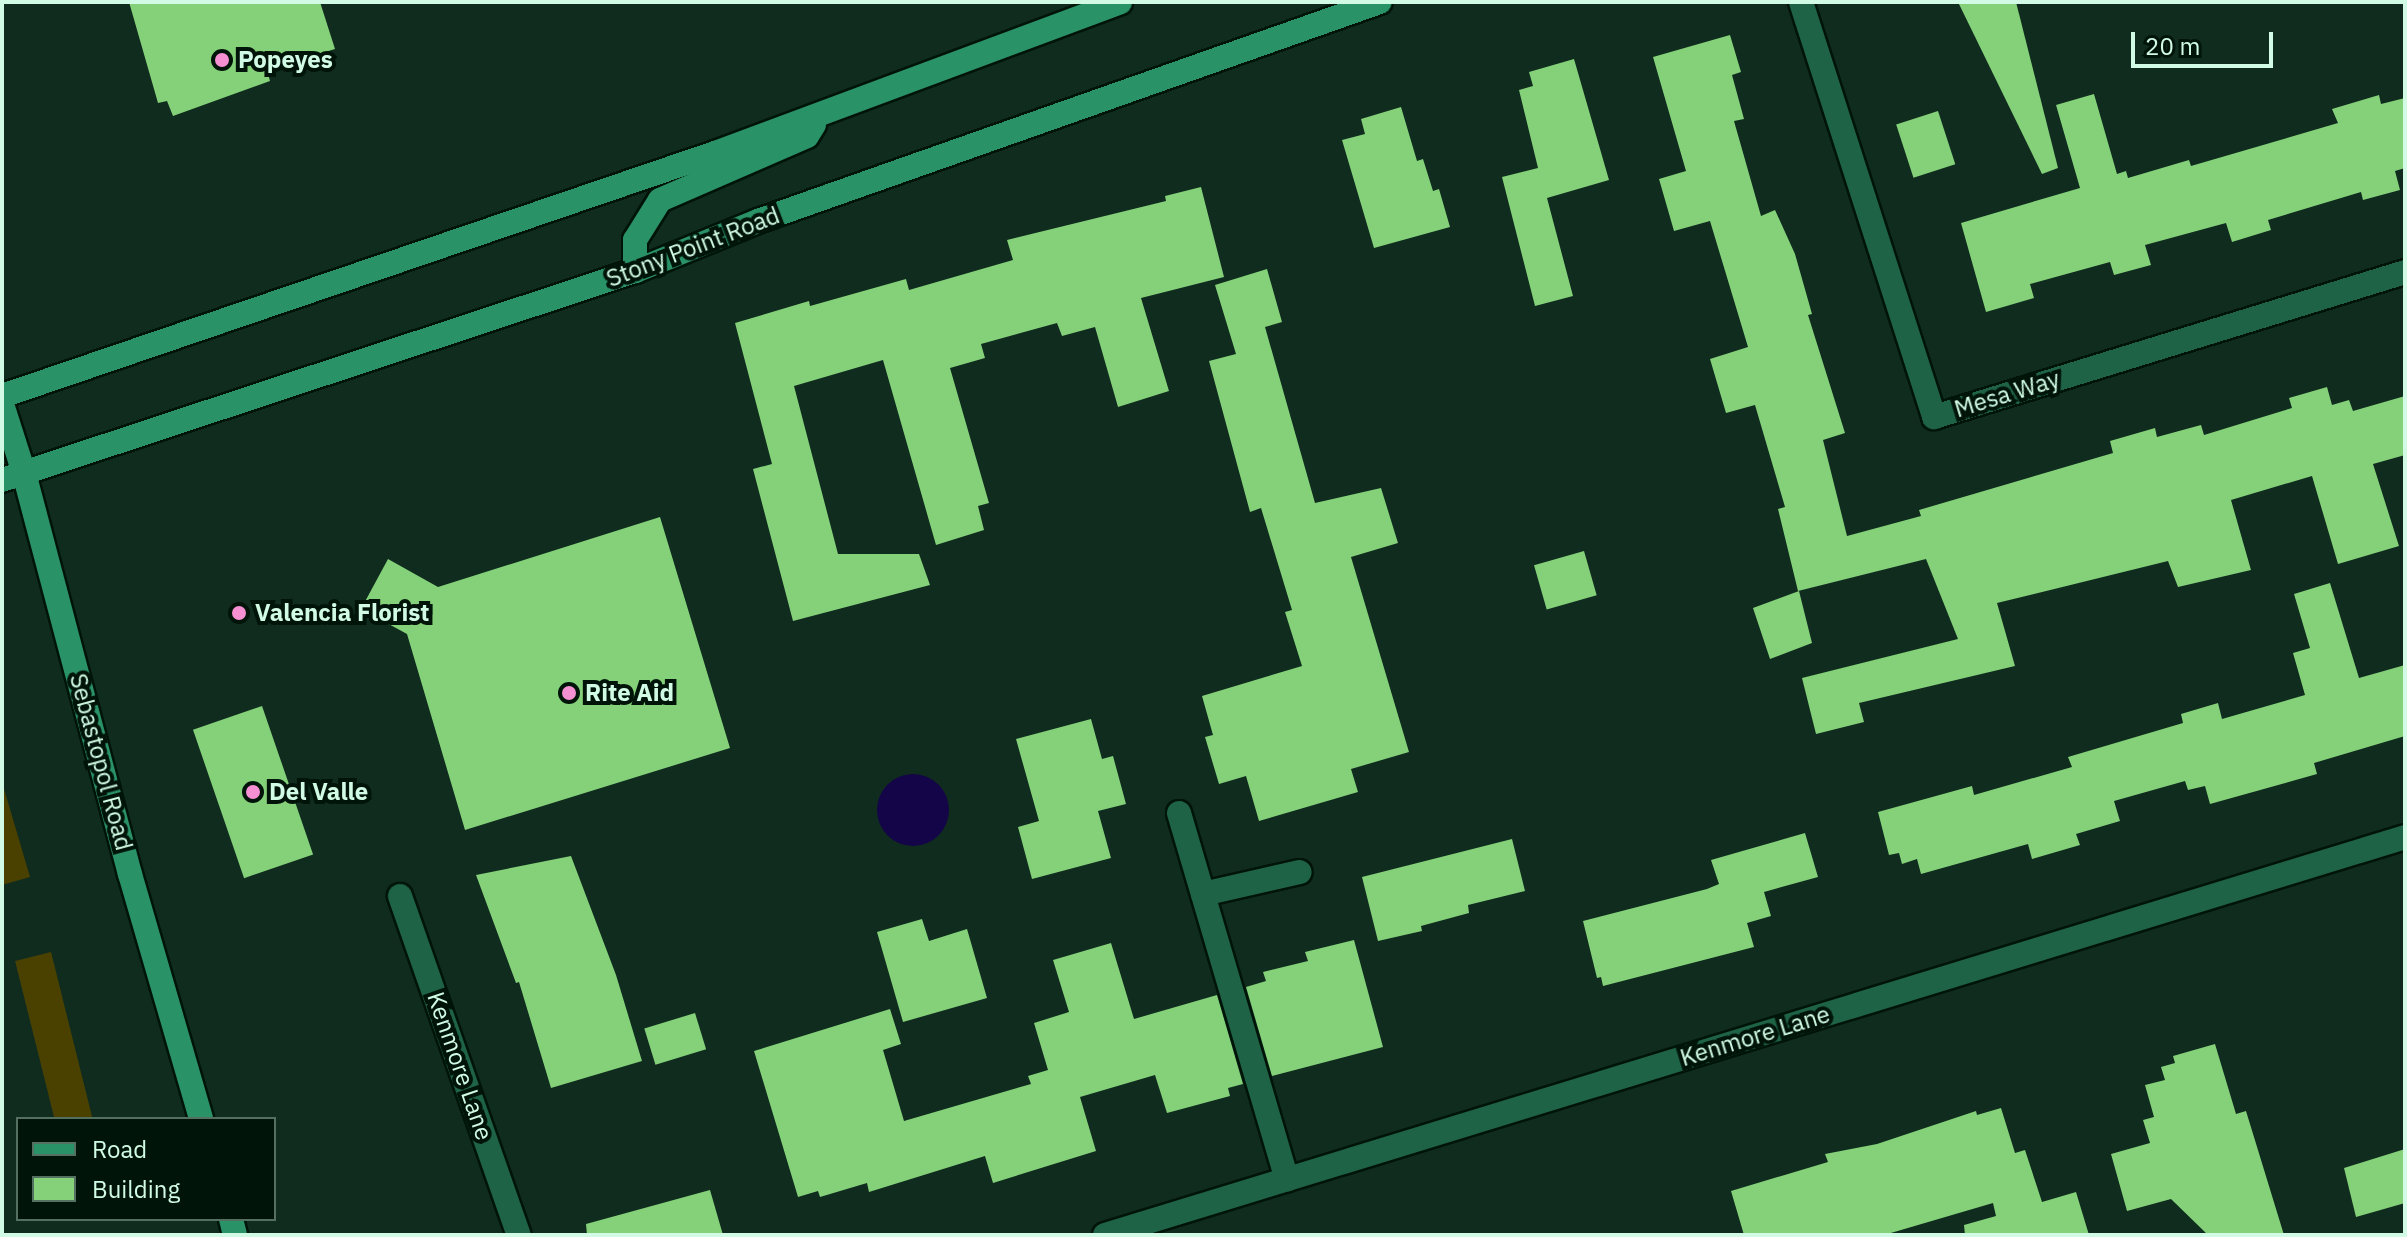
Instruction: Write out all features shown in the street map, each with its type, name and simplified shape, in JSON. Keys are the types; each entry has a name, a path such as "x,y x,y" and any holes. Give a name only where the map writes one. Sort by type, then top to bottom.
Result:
{"main road":[{"path":"2,396 187,336 822,113 1120,2"},
{"name":"Stony Point Road","path":"13,476 635,271 758,221 1368,4"},
{"path":"635,271 635,240 660,200 807,136 822,113"},
{"name":"Sebastopol Road","path":"2,404 13,476 200,1117"}],"street":[{"name":"Mesa Way","path":"1801,2 1934,417 2405,272"},
{"path":"1179,813 1287,1179"},
{"name":"Kenmore Lane","path":"1105,1235 2405,837"},
{"path":"1203,894 1300,872"},
{"name":"Kenmore Lane","path":"400,896 519,1235"}],"shaded area":[{"path":"920,774 939,784 947,796 947,824 939,836 927,844 906,846 887,836 879,824 877,803 887,784 899,776"},
{"path":"2,782 30,877 2,885"},
{"path":"51,952 92,1117 54,1117 15,961"}],"building":[{"name":"Popeyes","path":"129,2 320,2 335,49 267,70 270,81 173,116 167,101 158,103"},
{"path":"1958,2 2016,2 2058,168 2042,174"},
{"path":"1730,35 1741,72 1732,75 1744,119 1734,121 1761,216 1775,210 1795,254 1812,314 1808,315 1845,433 1823,440 1847,536 1921,516 1919,510 2113,453 2110,441 2155,428 2157,437 2201,425 2204,435 2292,408 2289,398 2327,387 2332,405 2349,400 2353,411 2405,396 2405,455 2373,464 2399,546 2338,564 2312,476 2231,500 2251,570 2178,587 2168,561 1997,603 2015,666 1859,703 1864,722 1816,734 1802,678 1958,639 1926,559 1798,591 1778,509 1785,507 1755,405 1726,413 1710,359 1748,347 1710,221 1674,231 1659,179 1686,171 1653,57"},
{"path":"1574,59 1609,180 1547,198 1573,296 1535,306 1502,177 1538,168 1519,90 1533,86 1529,72"},
{"path":"2094,94 2117,174 2126,171 2128,178 2189,160 2191,166 2338,123 2332,109 2379,95 2381,104 2405,98 2405,168 2395,171 2400,190 2363,200 2361,192 2268,220 2271,230 2232,242 2226,223 2145,245 2151,265 2114,275 2110,262 2030,284 2034,298 1986,312 1961,223 2080,188 2056,105"},
{"path":"1401,107 1417,161 1423,159 1433,191 1439,189 1450,227 1374,248 1342,140 1365,134 1361,119"},
{"path":"1938,111 1955,164 1913,178 1896,125"},
{"path":"1201,187 1224,277 1141,298 1169,391 1118,407 1095,327 1062,336 1057,323 981,344 985,358 950,368 989,503 978,506 984,530 936,545 883,360 794,386 838,554 919,554 930,585 793,621 753,469 772,464 735,323 809,301 810,306 906,279 909,290 1013,260 1007,240 1166,201 1165,196"},
{"path":"1267,269 1282,322 1265,327 1315,503 1381,488 1398,543 1351,557 1409,752 1351,769 1358,792 1259,821 1246,776 1219,784 1205,737 1213,735 1202,696 1302,666 1285,612 1292,610 1261,508 1250,512 1209,361 1236,354 1215,285"},
{"name":"Rite Aid","path":"660,517 730,748 465,830 407,634 361,609 388,559 438,587"},
{"path":"1584,551 1597,595 1547,610 1534,565"},
{"path":"2330,583 2359,678 2405,665 2405,736 2314,763 2317,774 2210,804 2205,786 2188,790 2185,781 2114,801 2120,821 2076,834 2080,845 2032,859 2028,844 1921,874 1917,859 1902,864 1899,853 1889,855 1878,812 1972,786 1974,795 2072,767 2068,757 2183,723 2181,714 2218,703 2222,719 2305,695 2293,653 2310,648 2294,594"},
{"path":"1799,591 1812,643 1770,659 1753,608"},
{"name":"Del Valle","path":"262,706 313,854 244,878 193,730"},
{"path":"1091,719 1102,759 1113,756 1126,804 1098,811 1111,858 1032,879 1018,827 1039,821 1016,739"},
{"path":"1805,833 1818,877 1764,892 1771,916 1747,923 1754,947 1603,986 1601,977 1597,978 1583,921 1707,889 1719,884 1711,860"},
{"path":"1512,839 1525,891 1468,905 1469,913 1421,926 1422,931 1378,941 1362,877"},
{"path":"571,856 616,975 642,1061 551,1088 519,982 516,983 476,875"},
{"path":"922,919 929,941 967,929 987,998 903,1022 877,932"},
{"path":"1354,940 1383,1047 1272,1076 1246,987 1266,981 1263,972 1308,961 1305,952"},
{"path":"1111,943 1134,1019 1217,995 1243,1084 1228,1088 1230,1096 1167,1113 1155,1075 1080,1097 1096,1151 993,1183 985,1156 869,1192 867,1183 820,1197 818,1191 798,1197 754,1051 890,1009 901,1044 883,1050 904,1121 1031,1084 1028,1076 1048,1070 1034,1023 1069,1012 1053,960"},
{"path":"695,1013 706,1049 655,1065 644,1028"},
{"path":"2215,1044 2236,1114 2246,1111 2284,1235 2208,1235 2171,1199 2127,1211 2111,1154 2150,1143 2143,1120 2154,1117 2145,1085 2165,1080 2161,1067 2175,1063 2173,1056"},
{"path":"2001,1108 2015,1153 2025,1150 2042,1202 2076,1192 2089,1235 1965,1235 1964,1225 1996,1216 1993,1203 1884,1235 1744,1235 1731,1191 1828,1162 1825,1154 1877,1144 1976,1111 1977,1115"},
{"path":"2405,1149 2405,1203 2356,1217 2344,1168"},
{"path":"710,1190 723,1235 587,1235 586,1224"}],"place":[{"name":"Popeyes","path":"222,60"},
{"name":"Valencia Florist","path":"239,613"},
{"name":"Rite Aid","path":"569,693"},
{"name":"Del Valle","path":"253,792"}]}
